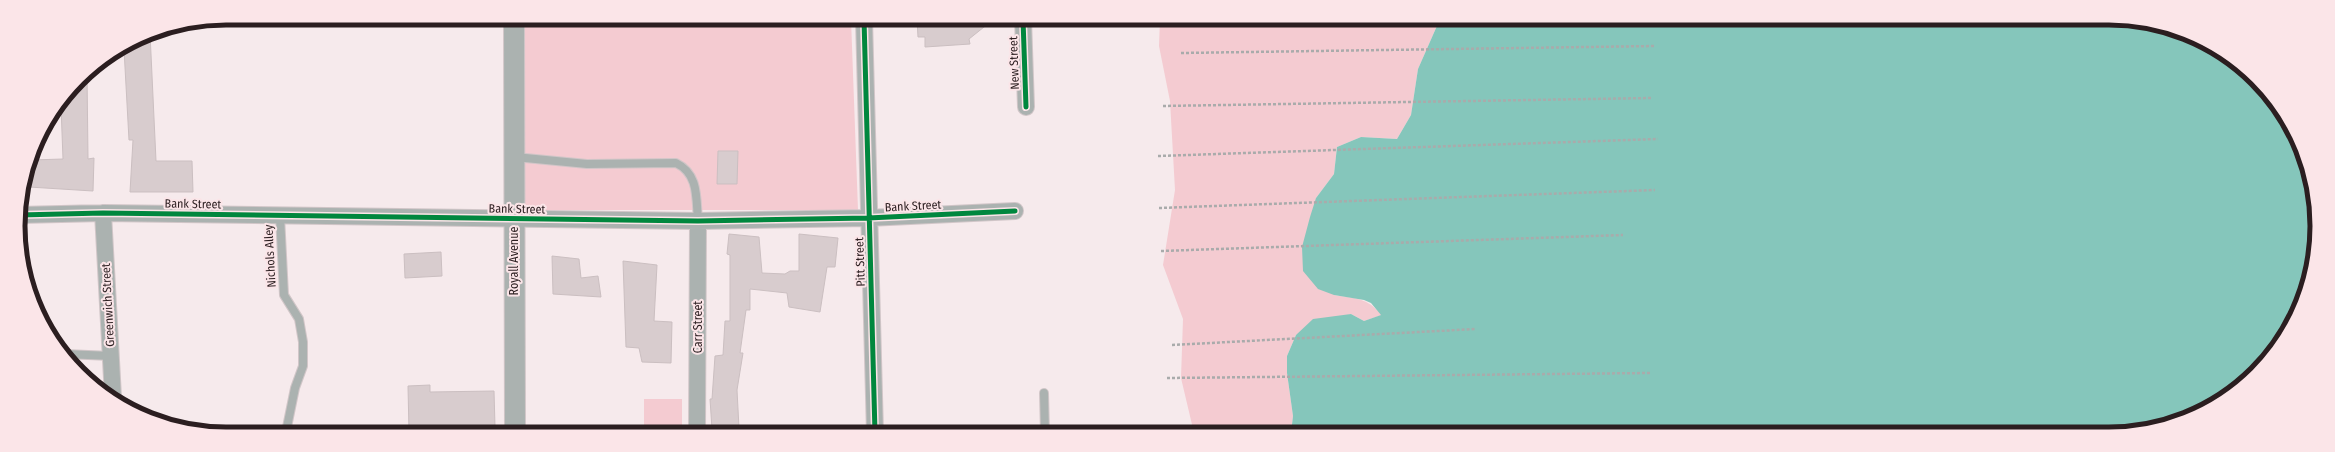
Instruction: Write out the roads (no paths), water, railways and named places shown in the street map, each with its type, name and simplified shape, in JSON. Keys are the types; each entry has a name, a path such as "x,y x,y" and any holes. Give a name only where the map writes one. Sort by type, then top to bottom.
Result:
{"street":[{"name":"Royall Avenue","path":"514,25 515,427"},
{"name":"Pitt Street","path":"864,25 868,218 875,427"},
{"name":"New Street","path":"1023,25 1026,107"},
{"name":"Bank Street","path":"25,215 103,213 698,221 868,218 1015,211"},
{"name":"Greenwich Street","path":"103,213 113,392"},
{"name":"Carr Street","path":"697,427 698,221"}],"lane":[{"path":"514,157 587,164 676,163 685,168 695,183 698,221"},
{"name":"Nichols Alley","path":"280,216 284,295 299,319 304,342 303,366 295,388 287,427"},
{"path":"72,354 111,356"},
{"path":"1044,393 1046,427"}]}
